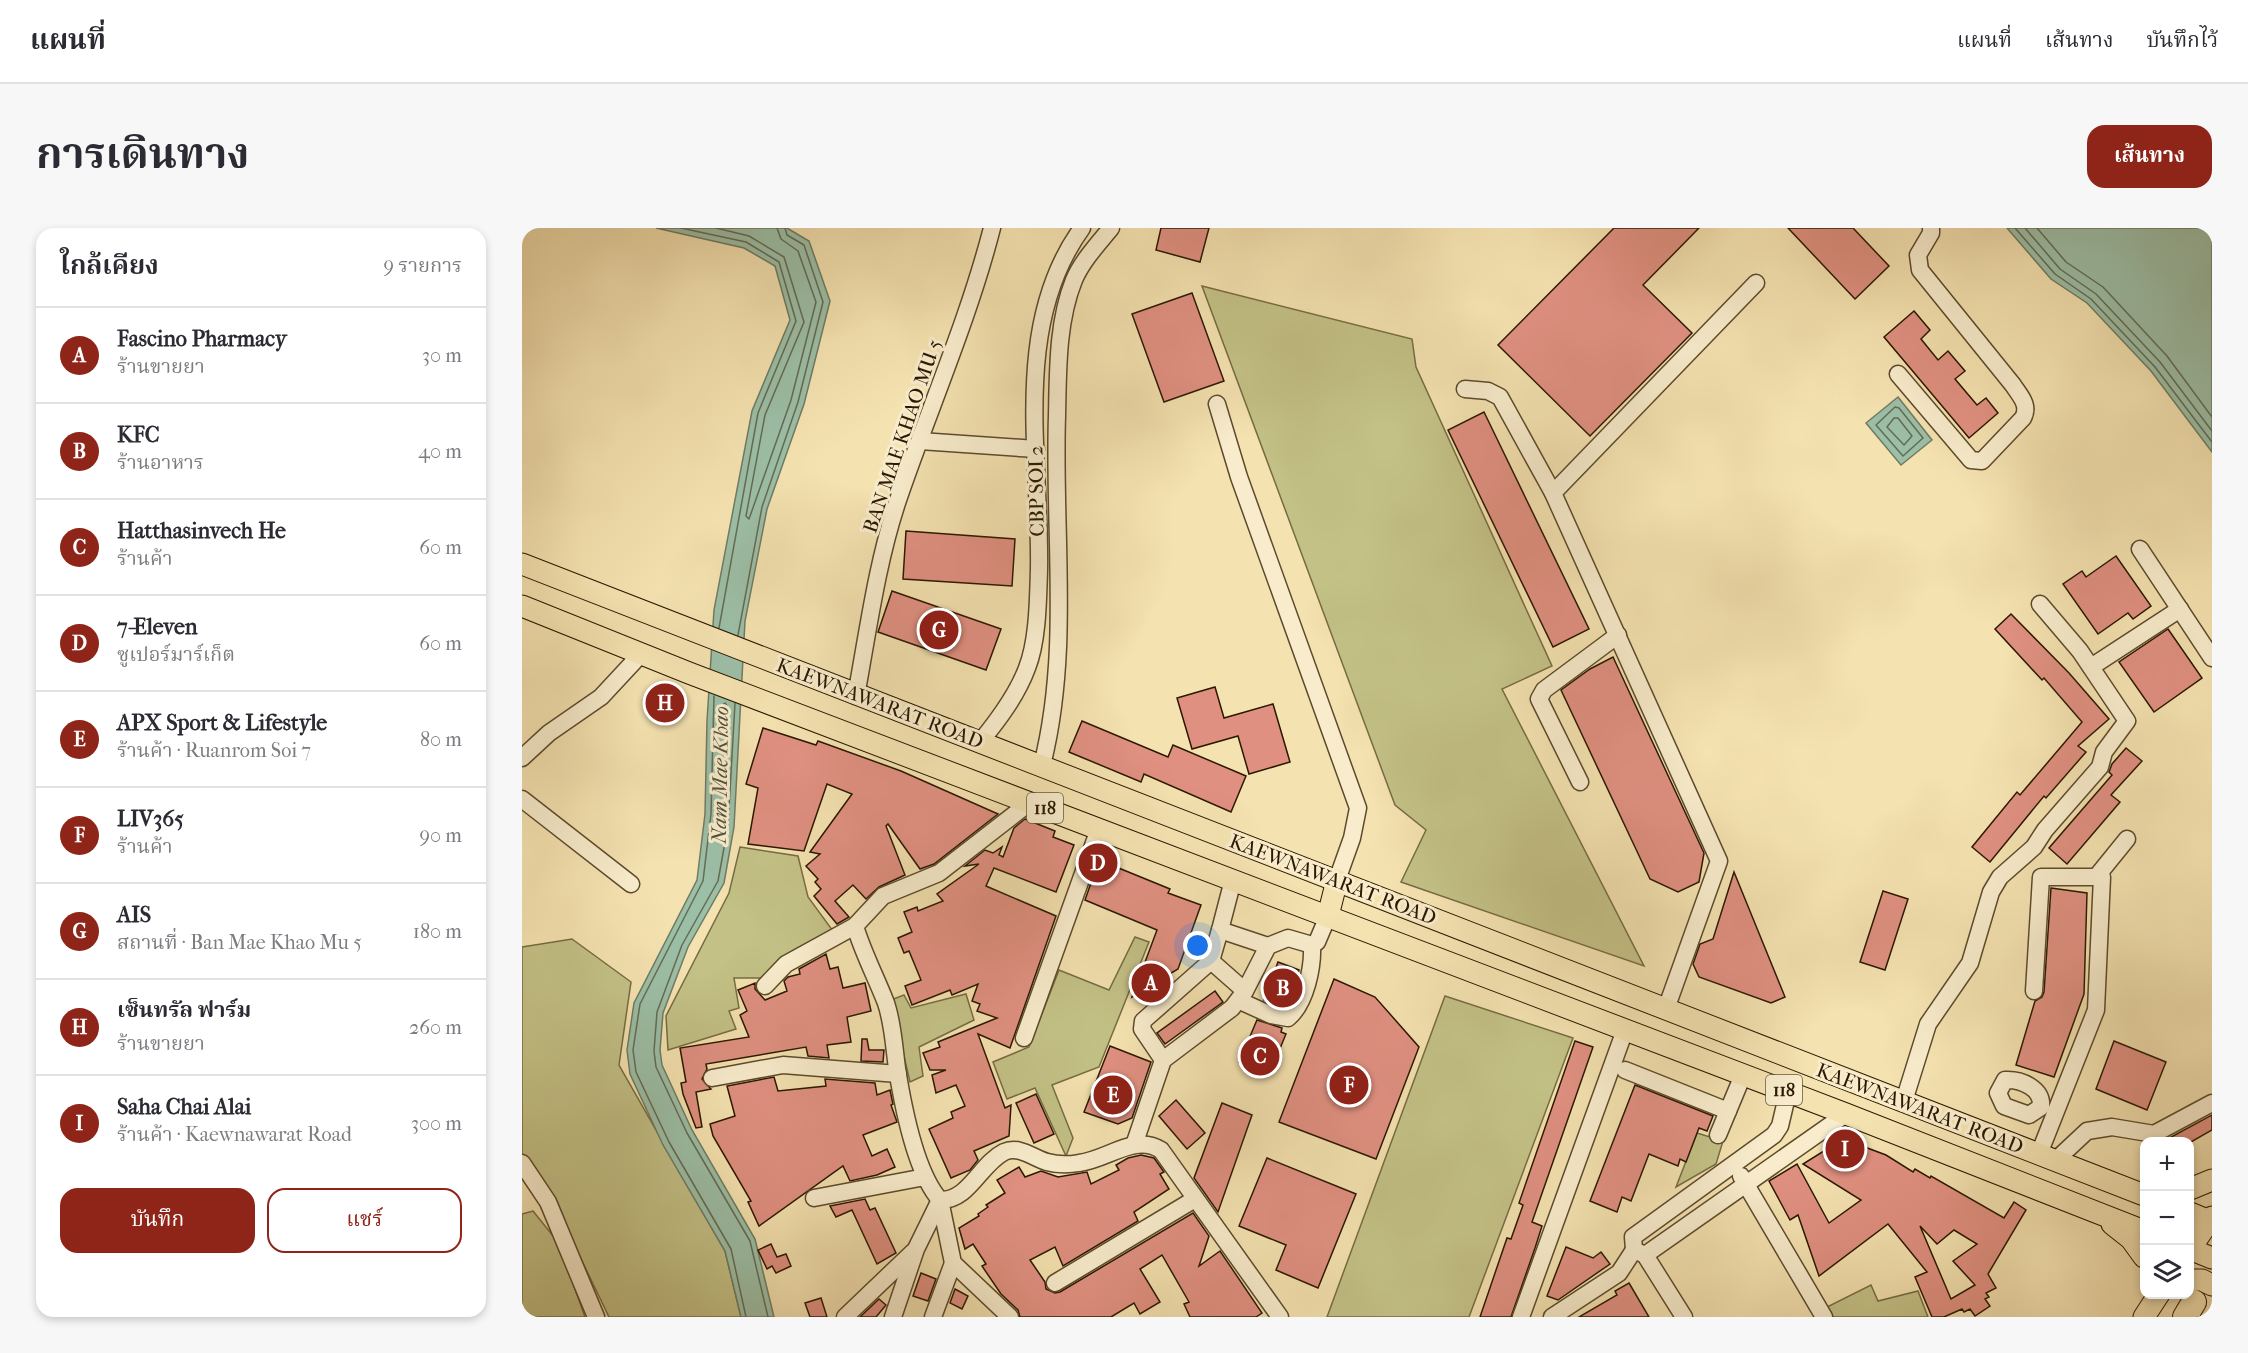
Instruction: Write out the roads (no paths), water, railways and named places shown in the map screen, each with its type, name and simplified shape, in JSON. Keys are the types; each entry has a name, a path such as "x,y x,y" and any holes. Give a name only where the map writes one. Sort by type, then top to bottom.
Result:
{"main road":[{"name":"KAEWNAWARAT ROAD","path":"522,564 856,696 981,741 2140,1193"},
{"name":"KAEWNAWARAT ROAD","path":"522,606 690,673 1846,1114 2140,1229"},
{"path":"1328,916 1337,880"},
{"path":"2103,1179 2140,1184"},
{"path":"2194,1187 2212,1180"},
{"path":"2096,1211 2131,1239 2140,1251"},
{"path":"2193,1245 2211,1220 2194,1214"},
{"path":"2194,1251 2212,1258"},
{"path":"2189,1300 2202,1281 2212,1285"}],"street":[{"name":"BAN MAE KHAO MU 5","path":"856,696 898,502 957,341 992,228"},
{"name":"CBP SOI 2","path":"981,741 1004,712 1028,667 1038,608 1037,345 1051,284 1066,249 1082,228"},
{"name":"CBP SOI 2","path":"1042,765 1051,732 1060,599 1055,465 1059,362 1064,321 1074,280 1092,251 1111,228"},
{"path":"1898,374 1971,460 1982,460 2023,418 2026,412 2025,404 2013,385 1920,270 1918,255 1931,233 1931,228"},
{"path":"1554,493 1756,283"},
{"path":"1465,389 1488,391 1500,398 1554,493 1719,861 1666,1009"},
{"path":"1217,404 1239,477 1358,808 1352,838 1337,880"},
{"path":"920,441 1036,448"},
{"path":"2140,549 2212,658"},
{"path":"1904,1101 1928,1024 1970,963 1991,892 2000,877 2034,847 2045,830 2100,767 2104,752 2127,721 2091,667 2040,604"},
{"path":"2091,667 2180,609"},
{"path":"1580,782 1539,699 1544,690 1617,635"},
{"path":"522,758 549,733 601,697 641,654"},
{"path":"1030,656 1057,656"},
{"path":"522,799 631,884"},
{"path":"765,986 786,964 855,926 883,896 939,873 1029,803"},
{"path":"1024,1038 1099,829"},
{"path":"2097,876 2127,839"},
{"path":"2034,991 2041,877 2102,877 2096,1010 2048,1110 2048,1157"},
{"path":"1163,1060 1142,1029 1143,1021 1211,961 1233,880"},
{"path":"1220,930 1268,946 1288,938 1311,945 1317,942 1328,916"},
{"path":"855,926 863,954 886,1003 896,1041 898,1074 925,1178 940,1200 953,1263 933,1317"},
{"path":"1211,961 1242,996 1272,1015 1288,1018 1295,1012 1313,965 1311,945"},
{"path":"1134,1144 1163,1060 1242,996 1268,946"},
{"path":"1521,1317 1625,1030"},
{"path":"712,1078 783,1065 898,1074"},
{"path":"1625,1070 1728,1111"},
{"path":"1718,1135 1743,1075"},
{"path":"1684,1317 1640,1252 1633,1237 1778,1131 1788,1092"},
{"path":"2048,1157 2087,1131 2112,1127 2154,1134 2212,1103"},
{"path":"1552,1317 1619,1274 1640,1252 1846,1114"},
{"path":"940,1200 950,1200 958,1196 989,1164 1005,1152 1017,1150 1046,1162 1063,1165 1083,1163 1134,1144 1150,1143 1161,1150 1280,1317"},
{"path":"522,1163 548,1202 596,1317"},
{"path":"1734,1165 1824,1317"},
{"path":"814,1198 925,1178"},
{"path":"1055,1283 1195,1199"},
{"path":"893,1317 916,1249 940,1200"},
{"path":"845,1317 916,1249"},
{"path":"953,1263 1010,1317"}],"water":[{"name":"Nam Mae Khao","path":"656,228 787,228 809,241 830,301 804,404 767,509 745,621 734,827 724,883 688,947 663,1013 660,1050 662,1065 692,1130 755,1239 774,1317 741,1317 725,1251 663,1145 630,1074 627,1050 634,1003 697,880 705,814 707,721 714,610 752,411 790,320 775,266 744,248"},
{"path":"2007,228 2212,228 2212,452 2151,371 2087,303 2051,279"},
{"path":"1898,397 1932,440 1901,465 1866,423"}],"place":[{"name":"AIS","path":"939,630"},
{"name":"เซ็นทรัล ฟาร์ม","path":"665,703"},
{"name":"7-Eleven","path":"1098,863"},
{"name":"Fascino Pharmacy","path":"1151,983"},
{"name":"KFC","path":"1283,988"},
{"name":"Hatthasinvech He","path":"1260,1056"},
{"name":"LIV365","path":"1349,1085"},
{"name":"APX Sport & Lifestyle","path":"1113,1095"},
{"name":"Saha Chai Alai","path":"1845,1149"}]}
